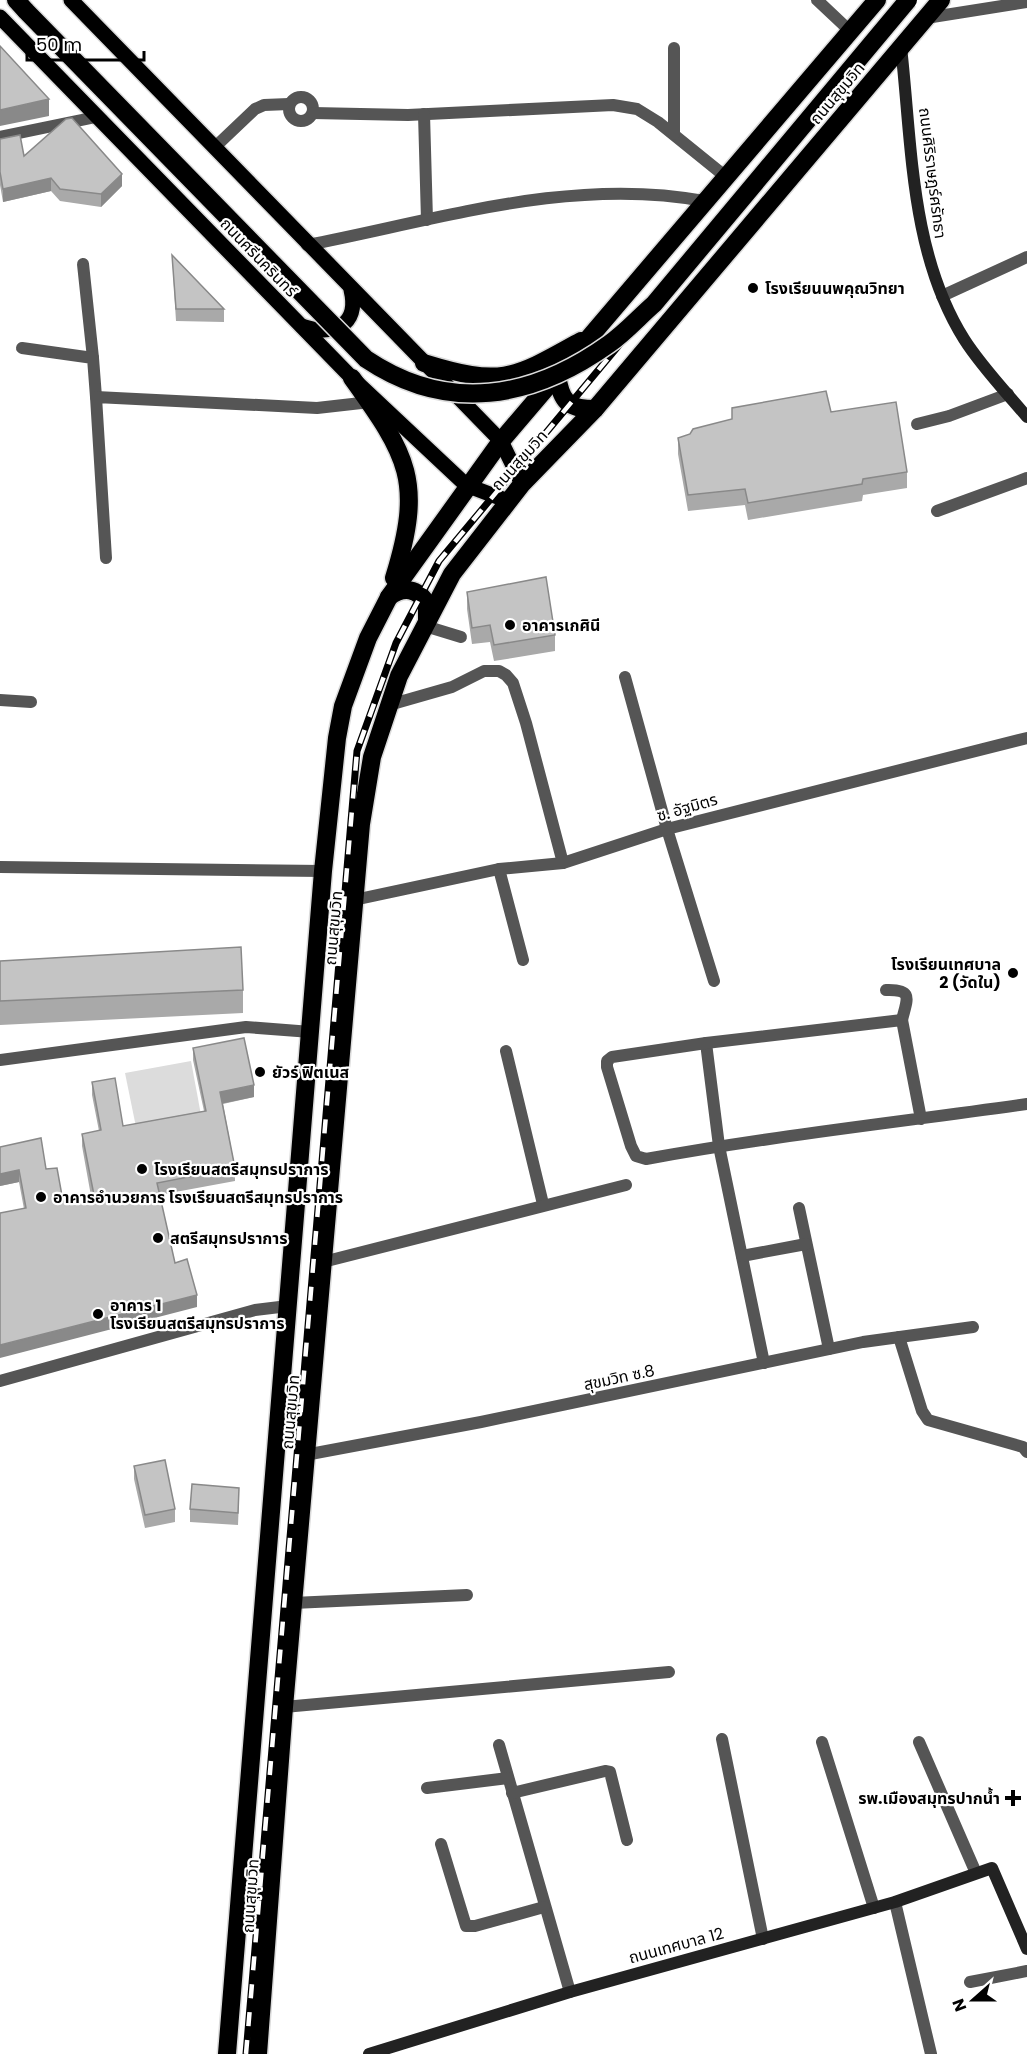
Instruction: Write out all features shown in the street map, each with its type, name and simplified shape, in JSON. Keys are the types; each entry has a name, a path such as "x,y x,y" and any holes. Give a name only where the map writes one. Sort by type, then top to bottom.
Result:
{"highway":[{"name":"ถนนสุขุมวิท","path":"227,2054 311,1032 322,871 337,738 344,706 368,638 389,597 466,485 704,201 877,0"},
{"path":"21,5 366,359 391,376 413,384 483,395 531,386 585,360 611,343 654,304 908,0"},
{"name":"ถนนสุขุมวิท","path":"258,2054 284,1707 354,900 366,788 372,758 389,705 399,676 452,574 508,501 595,409 941,0"},
{"path":"424,363 477,378 501,377 525,372 590,336"},
{"path":"557,375 559,389 566,403 579,409 595,409"},
{"path":"352,378 396,444 409,483 411,509 407,538 389,597"},
{"path":"389,597 395,592 410,589 423,597 429,611 425,626"}],"main road":[{"path":"76,2 307,245 501,441 522,484"},
{"name":"ถนนศรีนครินทร์","path":"0,17 352,378 466,485 508,501"},
{"path":"301,326 323,332 341,326 352,310 351,290"}],"street":[{"path":"817,0 850,31"},
{"path":"926,18 1027,2"},
{"name":"ถนนศิริราษฎร์ศรัทธา","path":"901,47 920,214 927,250 942,296 964,340 1027,417"},
{"path":"674,48 674,134"},
{"path":"303,96 310,100 313,113 308,119 297,121 289,112 289,105 294,98 303,96"},
{"path":"215,147 255,109 264,105 289,105"},
{"path":"313,113 424,114 613,105 637,109 674,134 726,177"},
{"path":"424,114 427,220"},
{"path":"0,137 96,117"},
{"path":"307,245 427,220 556,197 637,192 704,201"},
{"path":"942,296 1027,257"},
{"path":"83,264 93,358 106,558"},
{"path":"22,348 93,358"},
{"path":"917,424 969,410 1008,394"},
{"path":"96,397 317,408 344,407 370,402"},
{"path":"937,511 1027,478"},
{"path":"425,626 461,637"},
{"path":"389,705 452,687 484,671 499,671 506,675 513,683 526,723 563,863"},
{"path":"625,677 667,829 714,981"},
{"path":"0,700 31,702"},
{"name":"ซ. อัฐมิตร","path":"354,900 499,869 563,863 667,829 1027,738"},
{"path":"0,867 322,871"},
{"path":"499,869 523,960"},
{"path":"886,990 901,989 907,997 902,1020 921,1119"},
{"path":"902,1020 706,1042 612,1057 607,1061 607,1067 636,1156 646,1159 719,1146 1027,1104"},
{"path":"0,1060 246,1028 311,1032"},
{"path":"706,1042 719,1146 764,1364"},
{"path":"506,1051 543,1204"},
{"path":"323,1262 374,1251 543,1204 626,1185"},
{"path":"799,1208 829,1349"},
{"path":"742,1256 806,1245"},
{"path":"0,1381 255,1311 288,1306"},
{"name":"สุขมวิท ซ.8","path":"305,1455 481,1422 829,1349 973,1327"},
{"path":"899,1337 922,1411 928,1419 1023,1448 1027,1452"},
{"path":"293,1602 467,1595"},
{"path":"284,1707 669,1672"},
{"path":"722,1739 763,1939"},
{"path":"822,1742 874,1908"},
{"path":"919,1743 976,1873"},
{"path":"499,1744 570,1992"},
{"path":"512,1793 605,1771 610,1773 627,1840"},
{"path":"427,1788 508,1778"},
{"path":"441,1844 466,1926 475,1926 544,1907"},
{"name":"ถนนเทศบาล 12","path":"369,2054 570,1992 895,1902 992,1868 1027,1949"},
{"path":"895,1902 931,2054"},
{"path":"970,1982 1027,1971"}],"shaded area":[{"path":"191,1061 201,1115 136,1127 125,1073"}],"building":[{"path":"0,46 49,99 0,110"},
{"path":"72,118 122,174 101,194 60,189 51,178 3,189 0,172 0,139 20,135 24,156 66,119"},
{"path":"172,255 224,309 176,309"},
{"path":"826,391 831,412 896,402 907,472 863,479 862,484 748,503 745,489 688,495 678,438 690,434 693,429 732,419 732,408"},
{"name":"อาคารเกศินี","path":"546,577 555,635 494,645 490,625 472,628 467,592"},
{"path":"241,947 243,990 0,1001 0,961"},
{"path":"244,1038 254,1085 220,1092 235,1168 157,1183 175,1263 187,1259 197,1295 0,1345 0,1213 26,1208 19,1170 0,1174 0,1147 41,1138 46,1169 57,1168 63,1201 94,1195 82,1134 101,1130 92,1082 115,1078 123,1126 206,1111 193,1048"},
{"path":"165,1460 175,1509 145,1515 134,1466"},
{"path":"192,1484 239,1488 238,1513 190,1509"}],"railway":[{"path":"246,2054 357,751 396,643 439,561 907,0"}],"place":[{"name":"โรงเรียนนพคุณวิทยา","path":"753,288"},
{"name":"อาคารเกศินี","path":"510,625"},
{"name":"โรงเรียนเทศบาล 2 (วัดใน)","path":"1013,973"},
{"name":"ยัวร์ ฟิตเนส","path":"260,1072"},
{"name":"โรงเรียนสตรีสมุทรปราการ","path":"142,1169"},
{"name":"อาคารอำนวยการ โรงเรียนสตรีสมุทรปราการ","path":"41,1197"},
{"name":"สตรีสมุทรปราการ","path":"158,1238"},
{"name":"อาคาร 1 โรงเรียนสตรีสมุทรปราการ","path":"98,1314"},
{"name":"รพ.เมืองสมุทรปากน้ำ","path":"1013,1798"}]}
